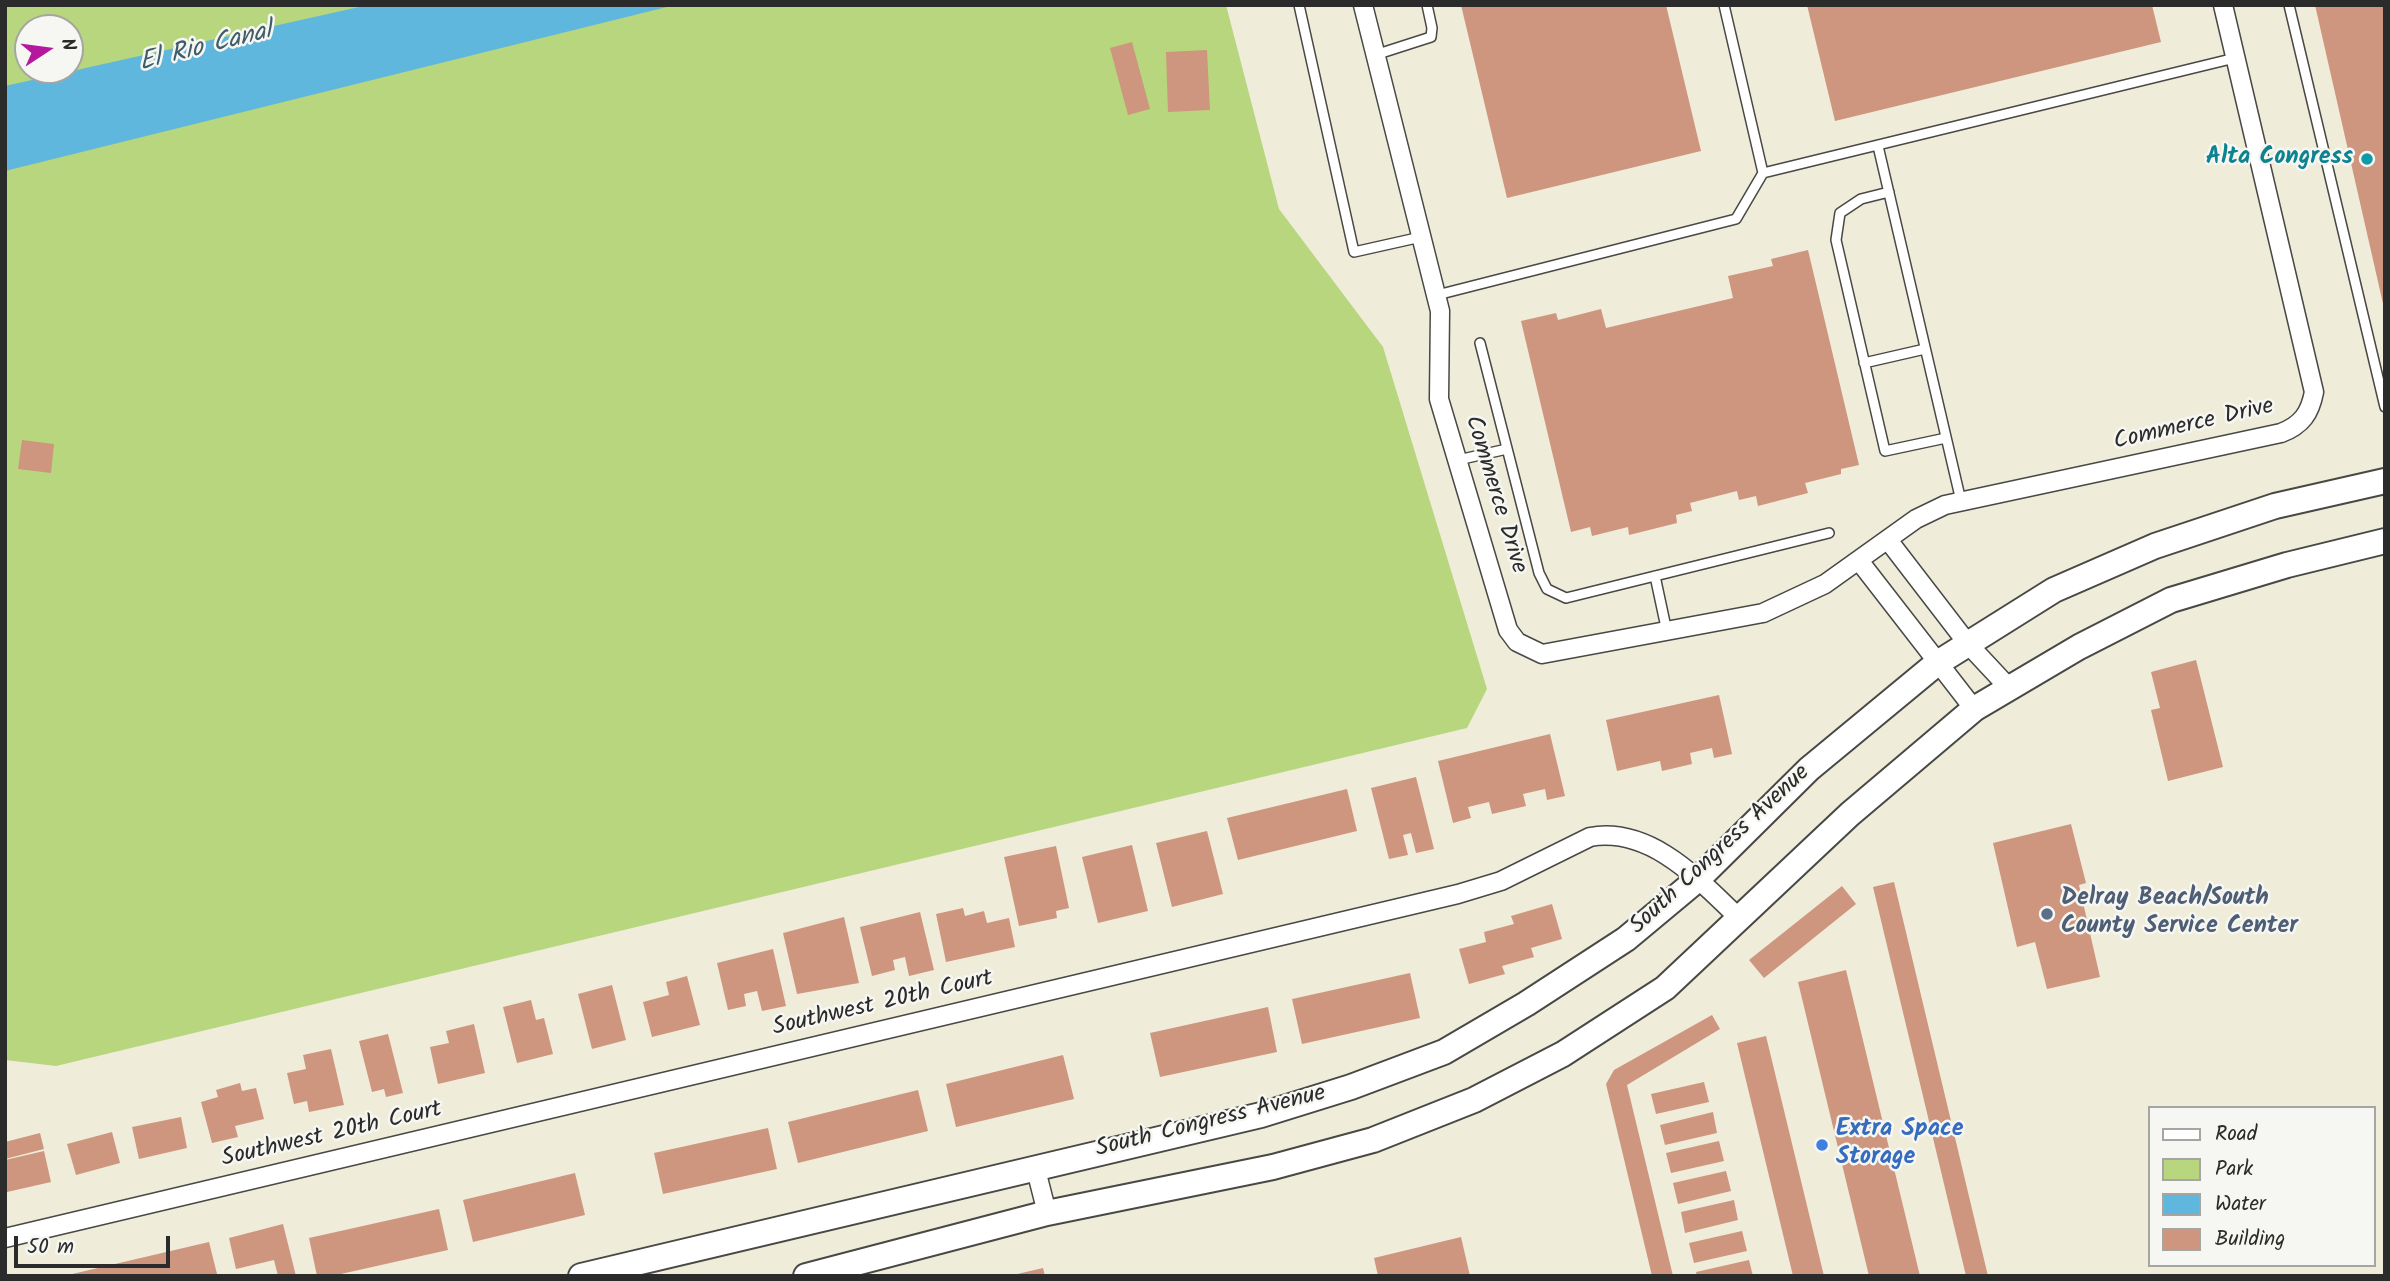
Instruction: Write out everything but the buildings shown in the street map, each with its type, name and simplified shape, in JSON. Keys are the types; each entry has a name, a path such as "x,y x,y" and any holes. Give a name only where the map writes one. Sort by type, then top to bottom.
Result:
{"main road":[{"name":"South Congress Avenue","path":"581,1276 1035,1166 1261,1115 1351,1087 1444,1052 1526,1004 1626,939 1698,879 1809,769 1936,664 2054,590 2155,546 2275,506 2385,481"},
{"name":"South Congress Avenue","path":"806,1276 1047,1213 1273,1167 1373,1140 1474,1100 1563,1054 1665,988 1850,814 1974,709 2079,647 2171,600 2287,565 2385,541"}],"street":[{"name":"Commerce Drive","path":"1363,5 1437,295 1442,326 1438,362 1439,399 1508,630 1517,642 1529,650 1556,654 1763,613 1825,584 1931,511 1961,501 2281,433 2294,428 2305,418 2312,406 2314,392 2222,5"},
{"path":"1888,540 1968,644 2010,689"},
{"path":"1860,562 1936,664 1974,709"},
{"name":"Southwest 20th Court","path":"5,1238 1458,894 1501,881 1590,837 1623,835 1638,839 1698,879 1740,919"},
{"path":"1035,1166 1047,1213"}],"lane":[{"path":"1299,5 1354,252 1421,237"},
{"path":"1375,55 1431,37 1433,28 1427,5"},
{"path":"1437,295 1736,219 1763,173 1724,5"},
{"path":"2289,5 2385,407"},
{"path":"1763,173 2235,58"},
{"path":"1878,146 1961,501"},
{"path":"1889,192 1861,199 1840,213 1836,240 1864,363 1885,452 1946,438"},
{"path":"1480,343 1539,573 1548,589 1566,597 1829,533"},
{"path":"1864,363 1926,349"},
{"path":"1458,460 1507,449"},
{"path":"1655,576 1667,632"}],"green space":[{"path":"5,5 1226,5 1279,209 1383,347 1487,689 1467,728 56,1066 5,1060"}],"water":[{"name":"El Rio Canal","path":"368,5 675,5 5,171 5,86 84,84 84,68"}],"place":[{"name":"Alta Congress","path":"2367,159"},
{"name":"Delray Beach/South County Service Center","path":"2047,914"},
{"name":"Extra Space Storage","path":"1822,1145"}]}
